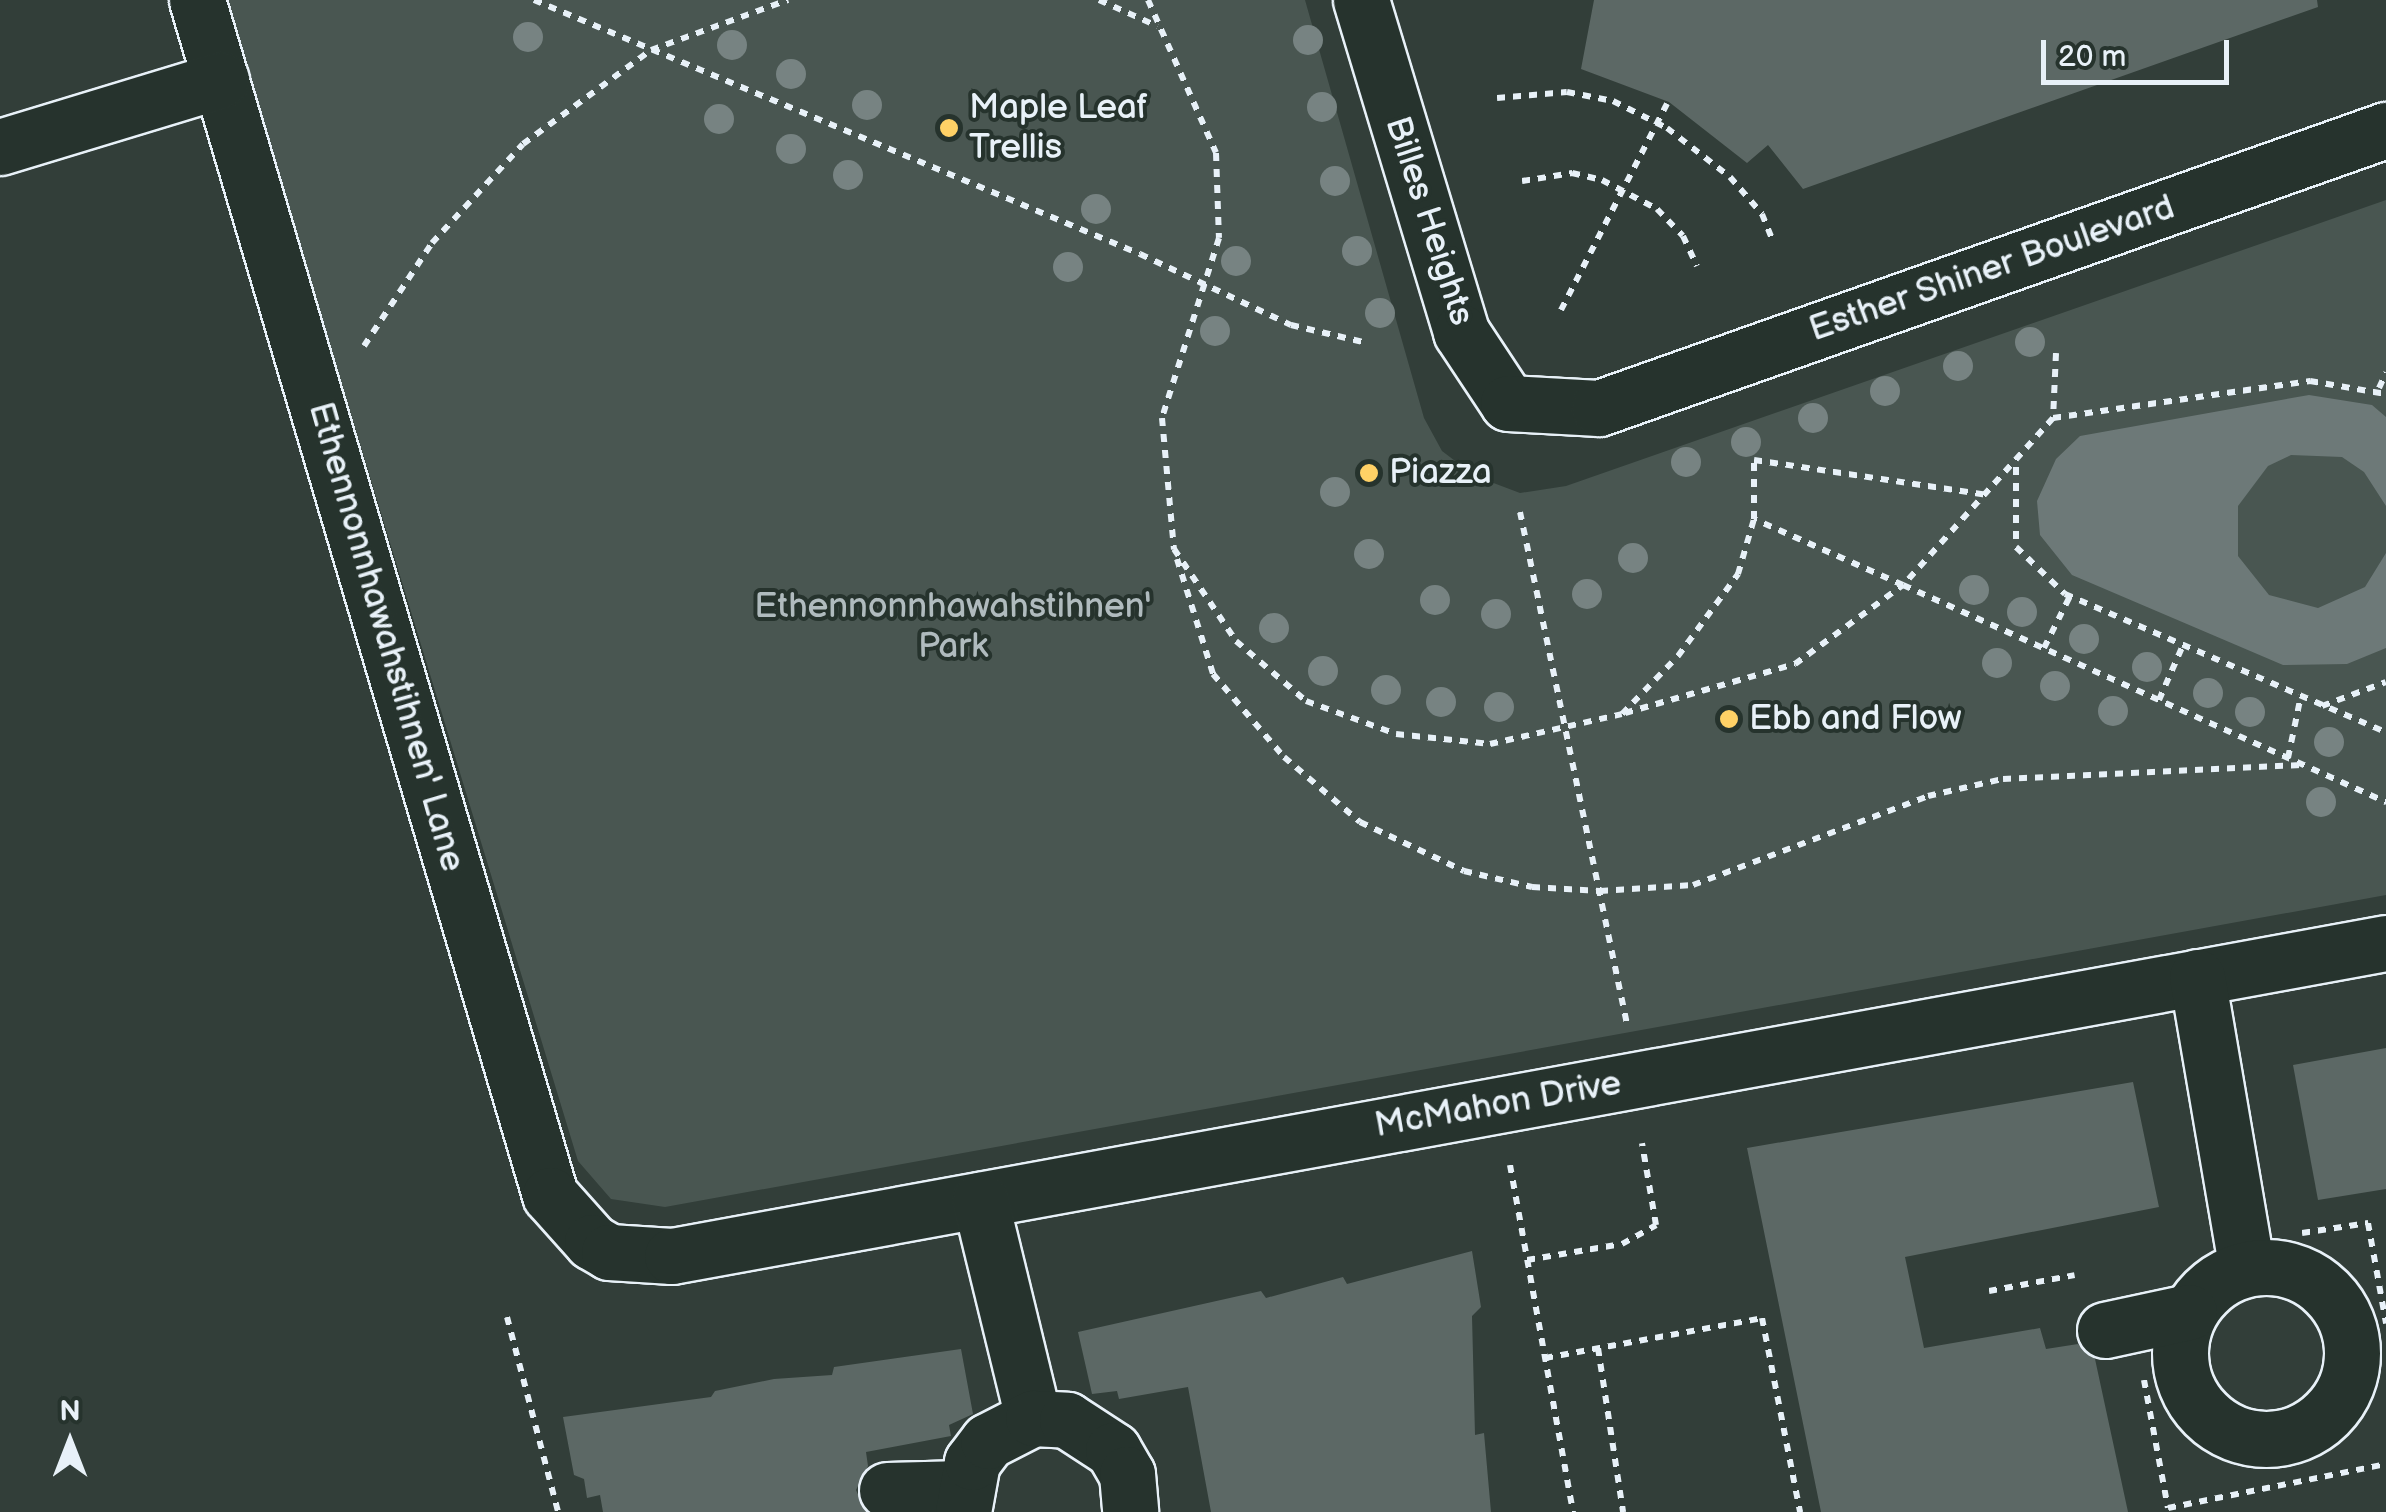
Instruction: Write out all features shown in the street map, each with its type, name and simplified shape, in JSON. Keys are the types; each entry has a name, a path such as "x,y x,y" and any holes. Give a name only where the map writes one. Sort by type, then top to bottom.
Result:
{"street":[{"name":"Ethennonnhawahstihnen' Lane","path":"197,0 550,1194 592,1242 609,1252"},
{"name":"Billes Heights","path":"1360,0 1461,332 1508,403 1599,408"},
{"path":"0,147 221,80"},
{"name":"Esther Shiner Boulevard","path":"1599,408 2386,130"},
{"name":"McMahon Drive","path":"609,1252 672,1256 2386,944"},
{"path":"2197,978 2267,1252 2339,1307 2350,1333 2352,1362 2328,1414 2278,1438 2250,1438 2222,1428 2186,1387 2179,1360 2190,1312 2211,1285 2267,1252"},
{"path":"980,1200 1033,1418"},
{"path":"2119,1326 2190,1312"},
{"path":"887,1490 963,1500 988,1441 1033,1418 1067,1420 1113,1450 1127,1474 1130,1512"}],"path":[{"path":"534,0 1140,254 1202,287 1291,325 1363,342"},
{"path":"364,346 432,243 523,144 651,50 788,0"},
{"path":"1099,0 1158,26"},
{"path":"1148,0 1216,153 1219,238 1162,418 1174,548 1214,674 1284,757 1360,822 1464,870 1532,887 1600,891 1693,885 1928,796 2003,779 2302,764"},
{"path":"1497,98 1567,92 1613,101 1658,124 1730,177 1762,214 1773,241"},
{"path":"1561,310 1667,104"},
{"path":"1522,181 1572,173 1623,190 1657,209 1683,236 1696,266"},
{"path":"1174,548 1236,641 1306,701 1396,734 1472,742 1622,714 1795,664 1903,585 2016,466 2053,418 2056,354"},
{"path":"2053,418 2310,382 2383,391 2386,372"},
{"path":"1622,714 1678,656 1738,574 1754,518 1754,460 1988,494"},
{"path":"2016,466 2016,546 2070,596 2386,732"},
{"path":"1520,512 1628,1030"},
{"path":"1754,518 2386,802"},
{"path":"2044,648 2070,596"},
{"path":"2159,700 2184,645"},
{"path":"2322,706 2386,682"},
{"path":"2288,758 2301,695"},
{"path":"1527,1260 1622,1244 1656,1225 1642,1142"},
{"path":"1510,1166 1573,1512"},
{"path":"2267,1252 2368,1222 2386,1323"},
{"path":"1989,1291 2084,1273"},
{"path":"507,1317 558,1512"},
{"path":"1545,1358 1762,1318 1800,1512"},
{"path":"2119,1326 2168,1508 2386,1464"},
{"path":"1598,1348 1623,1512"}],"green space":[{"name":"Ethennonnhawahstihnen' Park","path":"225,0 1305,0 1424,418 1442,451 1475,476 1520,493 1566,486 2386,200 2386,895 665,1207 611,1199 578,1161"}],"shaded area":[{"path":"2309,395 2372,405 2386,417 2386,506 2364,472 2342,457 2291,455 2268,466 2238,506 2238,556 2269,595 2318,608 2365,587 2386,553 2386,648 2347,664 2283,665 2072,575 2040,535 2037,501 2056,459 2080,436"}],"building":[{"path":"1594,0 2317,0 2318,7 1803,189 1768,145 1747,163 1669,102 1581,69"},
{"path":"2386,1048 2386,1189 2318,1200 2293,1065"},
{"path":"2133,1082 2159,1207 1905,1257 1924,1348 2040,1328 2046,1349 2078,1344 2095,1359 2128,1512 1821,1512 1747,1148"},
{"path":"1472,1251 1481,1307 1472,1316 1475,1435 1484,1433 1491,1512 1211,1512 1188,1387 1119,1399 1117,1391 1092,1394 1078,1332 1261,1291 1266,1298 1343,1277 1347,1284"},
{"path":"961,1349 973,1414 949,1425 951,1436 866,1452 868,1466 856,1490 866,1512 603,1512 600,1495 587,1498 584,1479 574,1475 563,1417 711,1397 715,1391 774,1379 832,1375 834,1367"}],"place":[{"name":"Maple Leaf Trellis","path":"949,128"},
{"name":"Piazza","path":"1369,473"},
{"name":"Ebb and Flow","path":"1729,719"}]}
